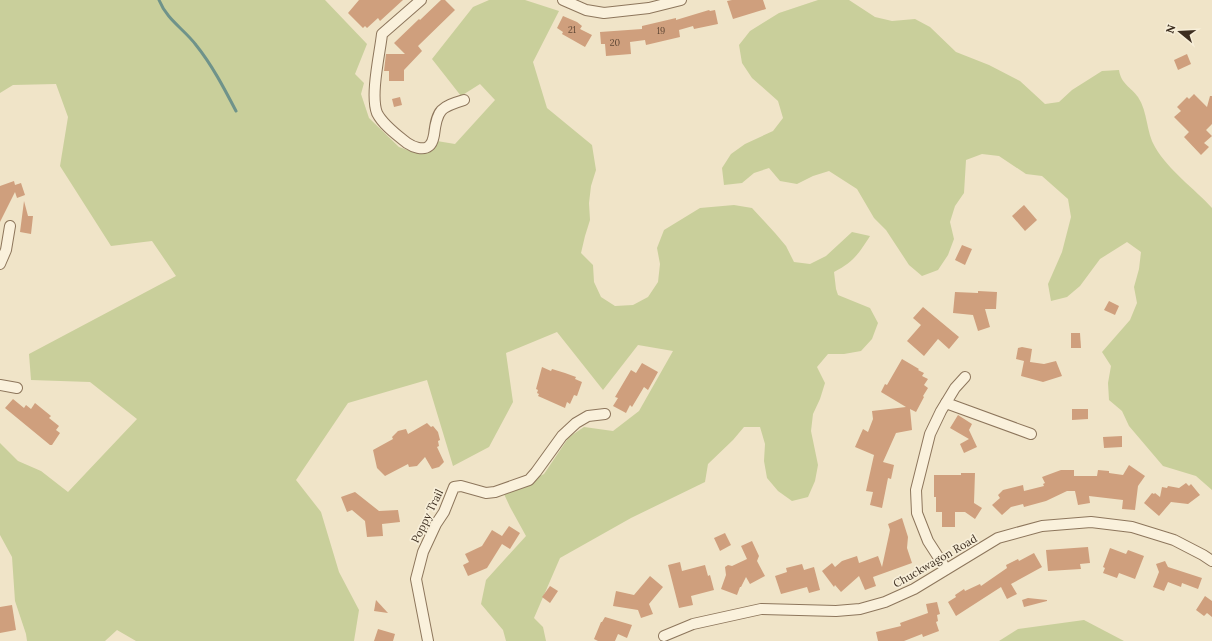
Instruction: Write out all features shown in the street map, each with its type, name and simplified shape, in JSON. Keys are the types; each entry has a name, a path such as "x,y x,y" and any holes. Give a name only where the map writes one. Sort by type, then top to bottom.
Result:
{"street":[{"path":"421,0 382,34 376,79 375,99 377,112 382,120 397,135 412,146 422,148 428,147 433,142 436,119 440,112 447,105 464,100"},
{"path":"563,0 586,10 604,13 656,3 681,0"},
{"path":"0,264 6,250 10,226"},
{"path":"946,569 928,541 917,513 916,490 930,434 946,403 965,377"},
{"path":"0,385 17,388"},
{"path":"946,403 1031,434"},
{"name":"Poppy Trail","path":"428,641 416,579 423,552 436,524 444,512 454,487 461,486 486,493 495,492 529,480 562,436 576,423 588,416 605,414"},
{"name":"Chuckwagon Road","path":"664,636 693,624 761,609 836,611 860,608 885,602 914,589 998,538 1042,526 1091,522 1132,527 1174,540 1212,561"}],"green space":[{"path":"0,0 325,0 367,44 355,74 364,83 361,94 369,118 399,147 416,153 433,147 437,141 455,144 495,100 480,84 461,96 432,59 473,7 489,0 525,0 559,11 533,62 547,108 592,145 596,170 591,186 589,203 590,220 581,253 593,265 594,282 601,297 615,306 633,305 648,297 658,282 660,264 657,248 664,230 700,208 734,205 752,208 786,246 794,262 810,264 826,256 852,232 870,236 855,257 846,265 834,272 838,295 870,308 878,323 872,339 861,351 844,354 828,354 817,367 825,383 813,414 811,431 818,465 815,481 808,497 792,501 778,491 767,478 764,461 765,444 760,427 744,427 708,464 705,482 631,518 560,558 534,618 543,627 546,641 506,641 503,630 481,604 486,580 526,536 504,494 544,474 569,437 584,427 613,431 639,411 673,351 638,345 603,390 557,332 506,353 513,402 489,447 453,466 427,380 348,403 296,480 321,512 339,572 359,610 354,641 136,641 117,630 105,641 27,641 15,601 12,557 0,535 0,443 18,461 41,471 68,492 137,419 90,382 31,380 29,354 176,276 152,241 111,246 60,166 68,117 56,84 13,85 0,93"},
{"path":"818,0 849,0 875,17 892,21 915,19 930,27 956,52 989,65 1020,81 1045,104 1059,102 1072,90 1102,71 1119,70 1122,79 1138,97 1144,109 1152,141 1161,156 1174,172 1212,208 1212,490 1196,476 1163,466 1129,426 1122,411 1109,400 1108,383 1111,366 1102,352 1130,320 1137,303 1134,287 1139,269 1141,252 1127,242 1100,259 1080,286 1067,297 1051,301 1048,284 1062,252 1071,217 1068,199 1042,176 1026,174 999,156 982,154 966,160 964,193 955,206 950,222 954,239 948,255 938,270 922,276 909,265 886,230 874,218 857,189 829,171 813,176 797,184 780,181 769,168 754,173 742,183 724,185 722,168 731,154 745,144 773,131 783,118 778,101 752,78 742,63 739,45 750,31 779,13"},
{"path":"1084,620 1124,641 999,641 1018,629"}],"building":[{"path":"359,0 403,0 380,21 378,18 367,28 365,26 363,28 348,13"},
{"path":"441,0 445,0 455,10 418,46 422,51 404,70 404,81 389,81 389,71 384,71 386,54 405,54 394,43"},
{"path":"763,0 766,9 733,19 727,1"},
{"path":"709,10 715,10 718,24 694,29 693,26 679,30 680,37 646,45 645,40 630,42 631,54 606,56 605,44 601,44 600,32 642,29 642,26 676,18 676,20"},
{"path":"563,16 577,22 582,26 580,29 592,35 585,47 562,34 563,32 557,28"},
{"path":"1187,54 1191,64 1178,70 1174,60"},
{"path":"1194,94 1207,107 1210,96 1212,96 1212,124 1206,130 1212,136 1204,143 1209,147 1201,155 1184,137 1189,132 1174,117 1181,111 1177,107 1187,97 1189,99"},
{"path":"400,97 402,105 394,107 392,99"},
{"path":"14,181 15,185 21,183 25,195 17,198 15,192 0,222 0,186"},
{"path":"24,201 28,216 33,216 31,234 20,232"},
{"path":"1024,205 1037,220 1025,231 1012,216"},
{"path":"962,245 972,249 965,265 955,260"},
{"path":"978,291 997,292 996,309 985,309 990,327 978,331 973,315 953,313 955,292 978,293"},
{"path":"1109,301 1119,306 1115,315 1104,310"},
{"path":"923,307 959,337 949,349 938,339 924,356 907,341 921,325 913,318"},
{"path":"1071,333 1080,333 1081,348 1071,348"},
{"path":"1022,347 1032,349 1030,362 1044,364 1056,361 1062,376 1043,382 1021,376 1024,361 1016,359 1018,348"},
{"path":"902,359 924,373 922,376 928,379 924,385 928,388 916,412 910,409 912,430 896,433 883,462 894,465 891,479 888,478 882,508 870,505 873,492 866,491 874,455 855,447 863,429 868,432 873,419 872,411 906,407 881,392 885,384 887,385"},
{"path":"642,363 658,372 648,390 644,387 632,407 630,405 626,413 613,406 618,398 615,397 631,370 636,373"},
{"path":"542,367 551,371 552,369 576,377 575,379 582,382 577,396 574,395 570,404 567,402 565,408 538,396 538,390 536,389"},
{"path":"13,399 24,408 26,405 31,409 35,403 51,416 49,418 59,426 56,430 60,433 52,445 50,445 5,408"},
{"path":"1072,409 1088,409 1088,419 1072,420"},
{"path":"958,415 972,424 969,430 977,447 964,453 960,444 969,439 950,428"},
{"path":"427,423 431,427 433,426 438,432 440,440 438,441 439,446 437,447 444,462 439,467 432,469 425,457 417,466 409,467 408,464 385,476 377,468 373,450 393,439 392,437 398,431 406,429 408,434"},
{"path":"1122,436 1122,447 1104,448 1103,437"},
{"path":"1129,465 1145,476 1138,486 1135,510 1122,509 1123,500 1089,496 1090,503 1078,505 1075,491 1067,491 1046,501 1024,507 1023,504 1011,507 1002,515 992,505 1000,498 998,495 1003,490 1023,485 1024,491 1044,486 1043,484 1045,483 1042,477 1061,470 1074,470 1074,476 1097,476 1098,470 1123,475"},
{"path":"961,473 975,473 974,503 982,508 975,519 965,512 955,512 955,527 942,527 942,512 936,512 934,475 961,475"},
{"path":"1186,483 1189,486 1191,484 1200,495 1188,504 1171,502 1159,516 1144,503 1152,493 1155,493 1160,497 1162,487 1167,488 1168,486 1179,488"},
{"path":"355,492 379,511 398,510 400,522 382,524 383,536 367,537 365,521 352,510 347,512 341,497"},
{"path":"902,518 908,537 907,548 912,563 873,577 876,586 865,590 859,576 841,592 835,585 834,587 822,571 832,563 835,567 842,561 857,556 859,563 878,556 882,567 890,530 888,524"},
{"path":"509,526 520,533 510,549 502,544 487,568 468,576 463,565 469,562 465,554 482,546 492,530 502,536"},
{"path":"725,533 731,545 720,551 714,538"},
{"path":"752,541 759,556 757,561 765,576 750,584 746,577 737,595 721,589 726,575 725,567 728,565 732,566 747,559 741,546"},
{"path":"1088,547 1090,563 1080,564 1081,569 1048,571 1046,550"},
{"path":"1110,548 1126,554 1128,550 1144,556 1135,579 1119,573 1117,578 1103,573 1105,568 1103,567"},
{"path":"1034,553 1042,567 1011,584 1017,594 1007,599 1001,587 956,616 948,602 956,597 955,595 964,589 965,591 980,584 981,586 1007,568 1006,565 1018,559 1019,561"},
{"path":"1165,561 1168,567 1202,578 1198,589 1182,583 1181,587 1168,582 1164,591 1153,587 1159,572 1156,564"},
{"path":"680,562 682,571 705,565 708,576 710,575 714,590 691,596 693,605 679,608 668,565"},
{"path":"802,564 804,570 814,567 820,590 809,593 807,587 781,594 775,576 787,572 786,568"},
{"path":"650,576 663,587 649,604 653,614 641,618 638,610 613,606 616,591 634,595"},
{"path":"550,586 558,591 550,603 542,597"},
{"path":"1205,596 1212,601 1212,617 1207,613 1204,616 1196,610"},
{"path":"1028,598 1047,601 1024,607 1022,600"},
{"path":"376,600 388,613 374,611"},
{"path":"937,602 940,614 937,615 938,621 936,622 939,631 923,637 922,634 904,641 878,641 876,632 901,626 900,623 928,613 926,604"},
{"path":"12,605 16,630 0,633 0,607"},
{"path":"605,617 632,625 627,638 618,634 615,641 598,641 594,639 601,622"},
{"path":"378,629 395,634 393,641 374,641"}],"waterway":[{"path":"159,0 166,13 202,53 236,111"}]}
